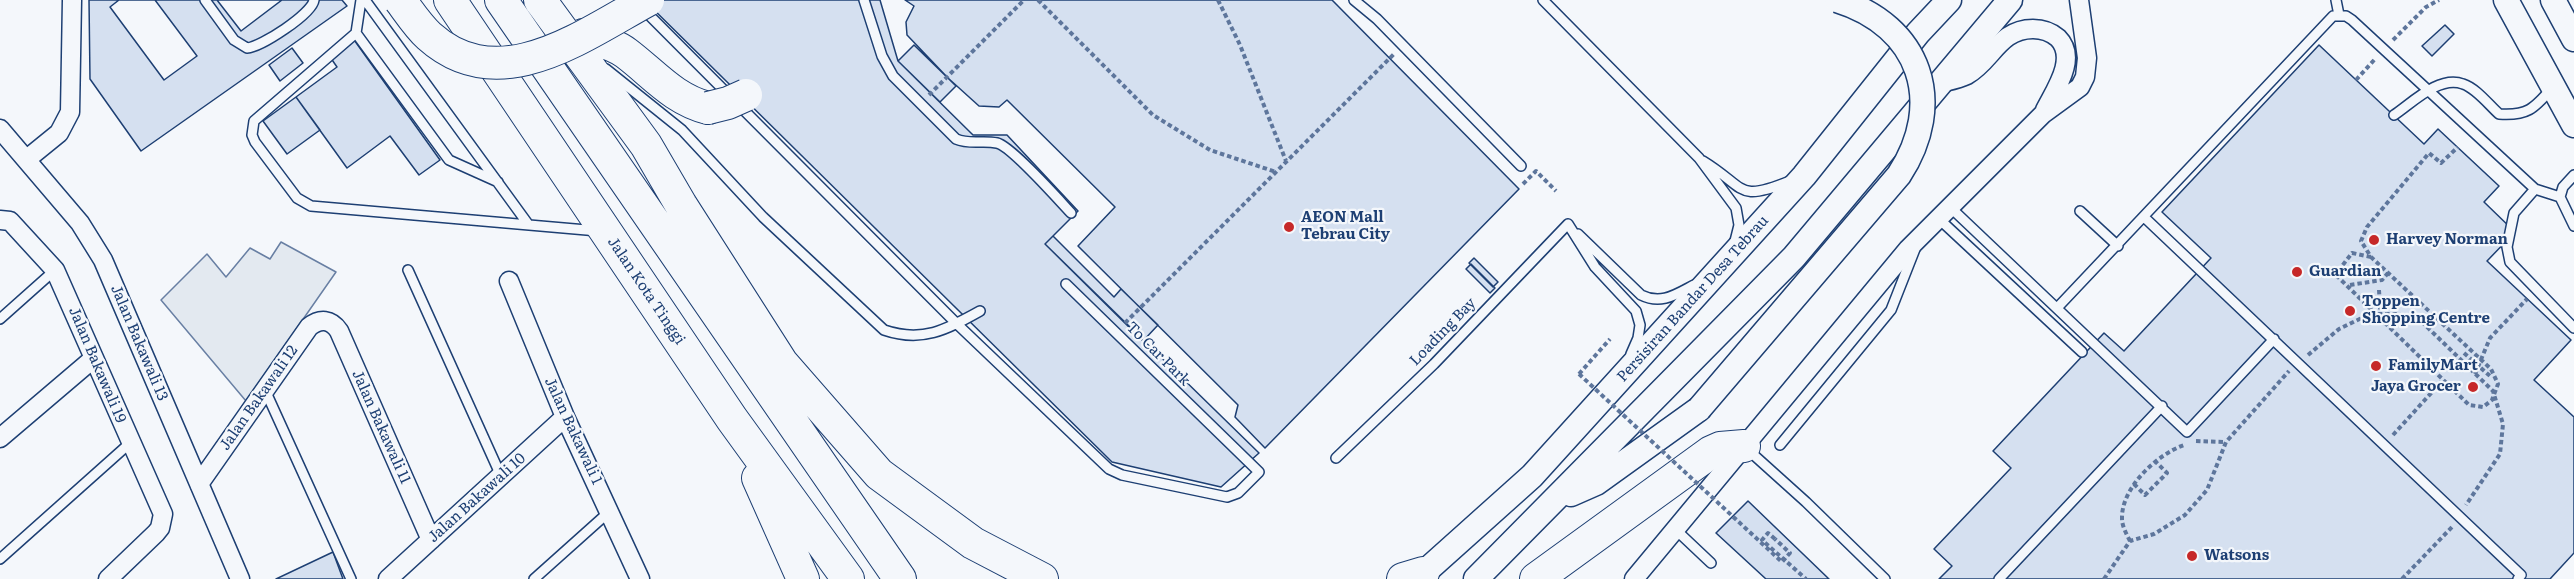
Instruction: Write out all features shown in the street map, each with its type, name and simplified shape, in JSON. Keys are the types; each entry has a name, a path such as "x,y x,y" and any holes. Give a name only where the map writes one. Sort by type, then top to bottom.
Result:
{"highway":[{"path":"400,0 420,27 439,44 462,56 487,63 515,63 537,58 575,36 648,0"},
{"name":"Jalan Kota Tinggi","path":"450,0 732,419 848,579"},
{"path":"540,0 575,36 782,363 879,474 973,543 1042,579"},
{"path":"506,6 549,46 631,153 681,205"},
{"path":"506,6 900,579"},
{"path":"575,36 620,49 674,94 690,103 708,108 746,95"},
{"path":"732,419 803,579"},
{"path":"1536,579 1711,452 1720,448 1744,446"}],"main road":[{"path":"1558,499 1596,483 1699,409 1899,176 1920,133 1923,88 1911,54 1876,18 1837,0"},
{"name":"Persisiran Bandar Desa Tebrau","path":"1414,577 1532,476 1804,176 1918,33 1949,0"},
{"path":"1476,579 1558,499 1794,257 2010,0"},
{"path":"2506,0 2574,125"},
{"path":"2553,0 2574,39"}],"street":[{"path":"27,159 58,133 70,112 72,0"},
{"path":"1918,33 1934,0"},
{"path":"1634,579 1919,238 2043,114 2080,87 2085,77 2087,46 2079,0"},
{"path":"1940,83 1967,75 2010,33 2035,29 2049,32 2065,47 2066,59 2062,75 2043,114"},
{"name":"Jalan Bakawali 13","path":"0,129 80,224 103,260 240,579"},
{"name":"Jalan Bakawali 19","path":"5,220 55,270 130,443 161,507 163,521 156,533 108,579"},
{"name":"Jalan Bakawali 1","path":"509,281 565,417 640,579"},
{"name":"Jalan Bakawali 12","path":"199,484 309,327 316,321 325,320"},
{"name":"Jalan Bakawali 11","path":"325,320 334,324 339,331 431,540"},
{"path":"0,438 94,358"},
{"name":"Jalan Bakawali 10","path":"388,579 565,417"}],"lane":[{"path":"205,0 234,40 247,48 261,44 310,10 314,0"},
{"path":"363,0 356,33 254,120 252,135 255,142 297,198 311,206 606,232"},
{"path":"363,0 528,224"},
{"path":"634,0 957,324"},
{"path":"864,0 882,56 892,76 956,140 967,144 999,143 1013,153 1071,213"},
{"path":"1354,0 1402,45 1521,166"},
{"path":"1542,0 1699,158 1732,201 1738,217 1737,235 1721,269 1663,301 1641,295 1568,224"},
{"path":"2336,0 2339,15"},
{"path":"2057,308 2118,246 2327,20 2339,15 2352,20 2535,189 2560,197"},
{"path":"356,33 449,160 500,183"},
{"path":"575,36 682,130 763,217 874,323 902,336 927,335 957,324 980,310"},
{"path":"2394,115 2439,85 2451,81 2465,84 2499,114 2516,115 2538,105 2553,87"},
{"path":"1699,158 1749,193 1767,192 1804,176"},
{"path":"2574,175 2563,187 2560,197 2574,226"},
{"path":"2535,189 2514,213 2507,247 2510,262 2574,328"},
{"path":"2080,211 2118,246"},
{"path":"1944,213 2031,284 2187,432 2274,339"},
{"path":"1944,213 2021,295 2082,352"},
{"path":"2144,217 2521,575 2518,579"},
{"path":"1568,224 1595,267 1636,311 1638,338 1616,384"},
{"name":"Loading Bay","path":"1336,458 1434,364 1568,224"},
{"path":"1780,445 1891,310 1919,238"},
{"path":"0,319 55,270"},
{"path":"408,270 501,476"},
{"name":"To Car Park","path":"957,324 1109,469 1122,475 1227,497 1238,493 1259,472 1065,284"},
{"path":"2021,295 2031,284"},
{"path":"265,390 351,579"},
{"path":"1999,579 2162,406"},
{"path":"0,559 130,443"},
{"path":"1744,446 1806,502 1885,579"},
{"path":"534,579 610,510"},
{"path":"1675,529 1711,563"}],"path":[{"path":"921,105 1024,0"},
{"path":"1038,0 1153,115 1210,150 1276,172"},
{"path":"1218,0 1240,45 1286,161"},
{"path":"2356,80 2426,7 2439,0"},
{"path":"1115,333 1402,45"},
{"path":"2371,257 2352,253 2342,266 2338,277 2469,405 2483,407 2492,400 2497,389 2491,369 2371,257 2361,241 2367,227 2429,153 2441,163 2458,147"},
{"path":"1523,184 1536,171 1556,191"},
{"path":"2350,285 2382,280 2388,273"},
{"path":"2379,290 2381,324"},
{"path":"2475,374 2490,338 2527,299"},
{"path":"2305,358 2340,329 2370,314 2398,314 2423,323 2493,391 2503,424 2500,454 2465,507"},
{"path":"1610,339 1579,374 1782,562 1790,553 1775,539 1768,533 1762,540 1806,579"},
{"path":"2464,353 2490,376"},
{"path":"2104,579 2130,542 2154,534 2185,515 2207,489 2226,442 2296,365"},
{"path":"2384,445 2443,380"},
{"path":"2487,404 2503,386"},
{"path":"2130,542 2122,520 2125,502 2134,484 2156,462 2180,446 2198,441 2226,442"},
{"path":"2134,484 2145,495 2167,473 2156,462"},
{"path":"2402,579 2453,525"}],"shaded area":[{"path":"281,242 336,272 246,401 161,300 207,254 226,277 250,248 270,259"}],"building":[{"path":"89,0 342,0 347,6 141,151 90,79"},
{"path":"119,0 155,0 197,56 164,80 110,7"},
{"path":"217,0 282,0 241,31"},
{"path":"644,0 880,0 898,61 973,135 1007,135 1078,211 1045,244 1259,453 1221,487 1112,462"},
{"name":"AEON Mall Tebrau City","path":"905,0 1332,0 1519,189 1265,448 1235,417 1238,405 1078,246 1115,207 1007,100 999,107 979,106 948,78 907,35 906,22 914,6"},
{"path":"2445,25 2454,34 2432,56 2422,46"},
{"path":"352,37 440,160 419,175 390,136 347,168 296,97 337,67 328,54"},
{"path":"914,45 956,86 940,102 898,61"},
{"name":"Toppen Shopping Centre","path":"2319,45 2424,144 2438,129 2499,186 2484,202 2515,232 2487,261 2571,340 2534,380 2574,417 2574,553 2550,579 1939,579 1952,566 1934,549 2011,468 1993,451 2104,333 2124,351 2211,258 2162,212"},
{"path":"292,48 303,63 280,81 269,65"},
{"path":"296,97 320,130 287,154 263,121"},
{"path":"1053,236 1114,297 1121,289 1158,325 1143,341 1045,244"},
{"path":"1474,258 1498,282 1493,287 1469,263"},
{"path":"1471,264 1495,288 1490,293 1466,269"},
{"path":"1748,501 1829,579 1766,579 1716,533"},
{"path":"333,552 343,579 276,579"}],"place":[{"name":"AEON Mall Tebrau City","path":"1289,227"},
{"name":"Harvey Norman","path":"2374,240"},
{"name":"Guardian","path":"2297,272"},
{"name":"Toppen Shopping Centre","path":"2350,311"},
{"name":"FamilyMart","path":"2376,366"},
{"name":"Jaya Grocer","path":"2473,387"},
{"name":"Watsons","path":"2192,556"}]}
